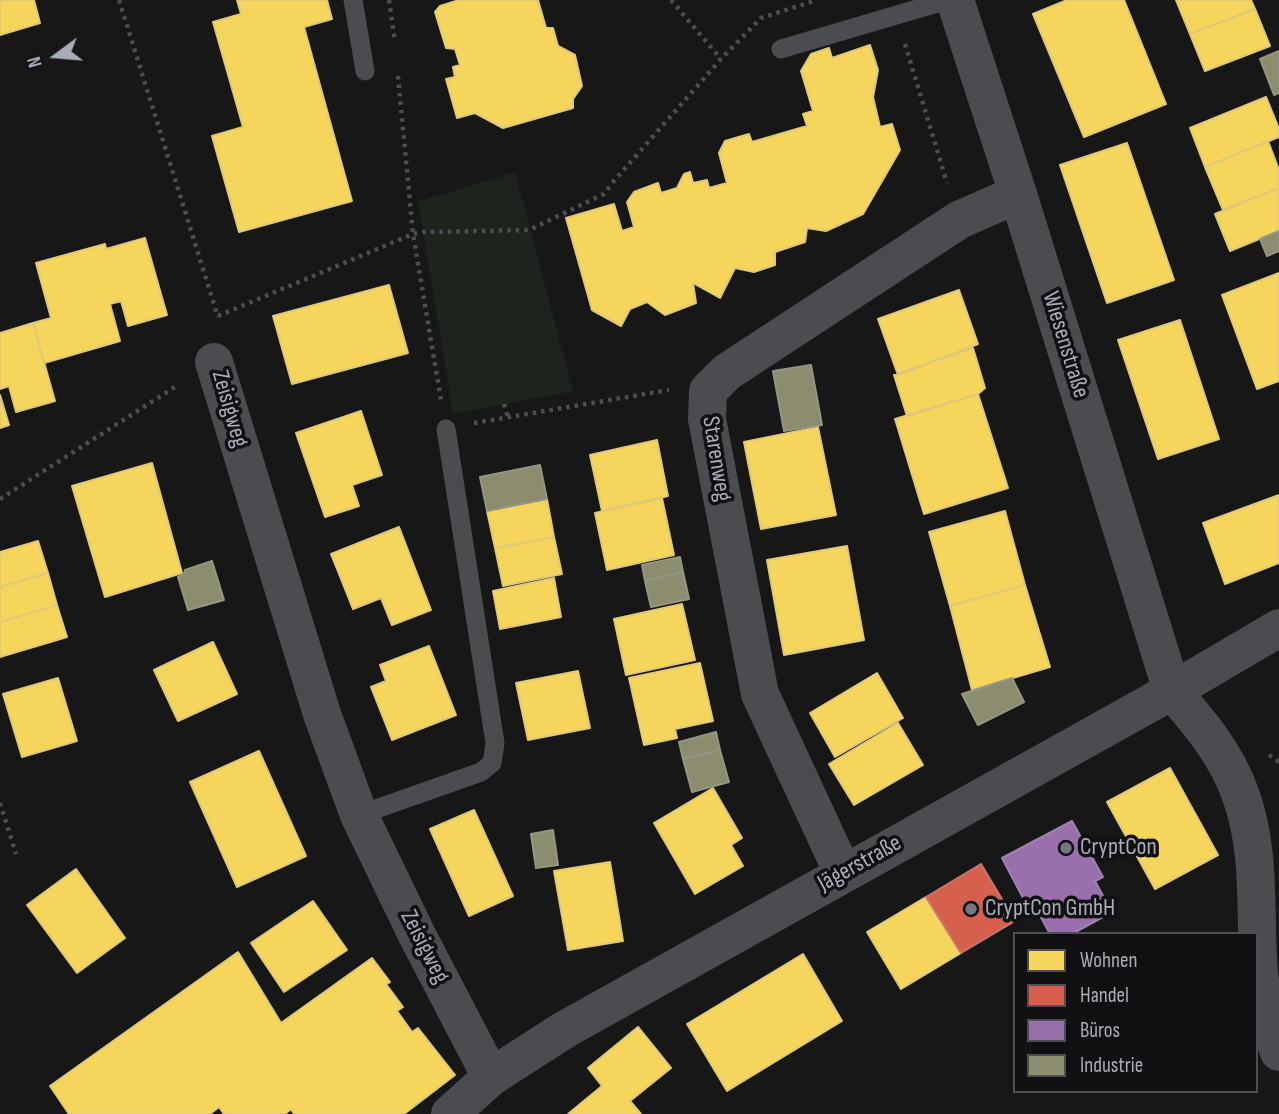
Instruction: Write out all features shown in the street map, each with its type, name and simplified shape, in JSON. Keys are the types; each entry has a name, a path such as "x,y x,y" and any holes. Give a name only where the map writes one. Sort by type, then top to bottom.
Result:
{"street":[{"name":"Wiesenstraße","path":"956,0 1172,691"},
{"name":"Starenweg","path":"843,873 760,694 707,419 708,391 727,372 959,220 1018,194"},
{"name":"Zeisigweg","path":"214,362 322,714 359,815 417,935 491,1077"},
{"name":"Jägerstraße","path":"450,1114 491,1077 564,1030 1172,691 1279,628"},
{"path":"1172,691 1226,762 1241,795 1254,847 1257,932"},
{"path":"1258,949 1259,975 1268,1022 1279,1052"}],"lane":[{"path":"353,0 365,71"},
{"path":"781,49 948,0"},
{"path":"359,815 481,772 492,763 495,743 446,429"}],"path":[{"name":"Zeisigweg","path":"119,0 218,316 221,339 214,362"},
{"path":"389,0 395,45"},
{"path":"671,0 721,59"},
{"path":"218,316 413,234 529,230 604,194 721,59 761,18 817,0"},
{"path":"896,15 959,220"},
{"path":"398,72 413,234 446,429 673,389 708,391"},
{"path":"0,499 214,362"},
{"path":"505,404 508,417"},
{"path":"0,803 16,854"}],"shaded area":[{"path":"515,172 573,391 453,414 418,202"}],"building: Wohnen":[{"path":"0,0 34,0 40,23 0,35"},
{"path":"237,0 327,0 332,19 304,27 352,201 239,232 212,136 243,127 213,22 241,14"},
{"path":"459,0 538,0 546,28 553,28 558,46 575,55 582,86 573,99 573,108 503,128 475,113 457,118 446,79 455,77 453,67 460,65 455,49 446,48 435,12 440,6"},
{"path":"1067,0 1124,0 1166,104 1084,137 1033,14"},
{"path":"1176,0 1251,0 1255,9 1190,34"},
{"path":"1255,9 1270,46 1205,71 1190,34"},
{"path":"870,45 878,70 873,97 880,127 892,124 900,150 863,214 826,231 807,228 805,242 775,252 775,265 754,272 735,268 720,298 693,283 696,303 665,315 647,302 630,309 621,326 592,310 566,218 614,204 622,231 634,227 627,202 634,192 658,183 661,193 677,188 684,174 690,172 693,183 707,180 709,188 727,183 719,153 725,141 749,134 752,142 807,126 803,114 813,111 801,71 811,54 829,48 832,58"},
{"path":"1266,97 1279,129 1279,137 1205,167 1190,128"},
{"path":"1268,141 1279,170 1279,188 1223,210 1205,167"},
{"path":"1127,143 1174,280 1107,303 1060,165"},
{"path":"1279,188 1279,231 1230,251 1215,214"},
{"path":"145,238 167,315 128,326 121,301 110,304 120,341 44,363 33,323 51,318 36,263 105,244 106,249"},
{"path":"1279,273 1279,381 1257,389 1222,295"},
{"path":"389,285 408,353 292,384 273,316"},
{"path":"959,290 978,344 898,375 878,319"},
{"path":"1180,320 1219,439 1158,459 1118,340"},
{"path":"33,323 55,401 16,412 9,386 0,389 0,333"},
{"path":"973,348 985,388 978,394 907,416 894,375"},
{"path":"978,394 1008,488 924,514 895,419"},
{"path":"0,395 9,425 0,428"},
{"path":"361,411 382,475 352,485 359,506 325,517 296,433"},
{"path":"818,427 836,515 761,529 744,442"},
{"path":"657,440 668,496 602,511 590,455"},
{"path":"152,463 182,573 105,597 72,486"},
{"path":"1279,495 1279,563 1225,584 1203,523"},
{"path":"662,498 674,555 607,570 595,513"},
{"path":"547,499 554,537 495,548 487,511"},
{"path":"1005,511 1025,585 950,606 929,532"},
{"path":"399,527 431,610 392,625 381,598 353,609 331,554"},
{"path":"554,537 562,574 503,586 495,548"},
{"path":"38,541 48,573 0,587 0,552"},
{"path":"847,546 864,640 784,655 767,560"},
{"path":"48,573 57,605 0,622 0,587"},
{"path":"554,578 561,617 500,629 493,591"},
{"path":"1025,585 1050,667 972,690 950,606"},
{"path":"682,604 695,660 626,675 614,619"},
{"path":"57,605 67,637 0,657 0,622"},
{"path":"213,642 237,694 178,721 154,670"},
{"path":"429,646 456,715 392,740 371,687 386,681 380,665"},
{"path":"700,663 713,721 675,729 677,738 644,745 629,678"},
{"path":"578,671 590,728 528,740 516,683"},
{"path":"877,673 903,718 835,757 810,713"},
{"path":"58,678 77,741 22,757 3,694"},
{"path":"898,723 923,765 854,805 829,764"},
{"path":"259,751 306,856 237,887 190,782"},
{"path":"1170,768 1218,855 1155,889 1107,802"},
{"path":"713,788 742,838 731,845 743,866 695,894 654,823"},
{"path":"474,810 513,896 469,916 430,829"},
{"path":"610,862 623,941 568,950 554,871"},
{"path":"76,869 125,938 77,973 27,905"},
{"path":"926,897 961,953 901,989 867,932"},
{"path":"313,901 347,950 284,992 251,943"},
{"path":"238,952 281,1023 372,958 390,982 386,984 403,1007 397,1011 412,1032 418,1028 455,1075 404,1114 294,1114 291,1109 285,1114 224,1114 219,1107 210,1114 69,1114 50,1086"},
{"path":"803,954 842,1021 727,1091 687,1024"},
{"path":"638,1027 671,1068 630,1101 641,1114 568,1114 602,1086 588,1068"}],"building: Handel":[{"name":"CryptCon GmbH","path":"981,864 1015,921 961,953 926,897"}],"building: Büros":[{"path":"1072,821 1103,877 1095,881 1112,912 1076,932 1049,932 1038,912 1032,915 1002,858"}],"building: Industrie":[{"path":"1279,51 1279,93 1274,95 1260,59"},
{"path":"1279,231 1279,251 1267,256 1260,239"},
{"path":"811,365 822,425 784,431 773,371"},
{"path":"540,465 547,499 487,511 480,477"},
{"path":"680,557 683,572 645,581 642,565"},
{"path":"212,561 224,600 188,610 178,577 184,574 185,570"},
{"path":"683,572 689,599 651,607 645,581"},
{"path":"1012,678 1024,702 978,725 962,694"},
{"path":"716,732 720,750 683,759 679,742"},
{"path":"720,750 729,782 692,792 683,759"},
{"path":"553,830 558,865 536,868 531,834"}],"place":[{"name":"CryptCon","path":"1066,848"},
{"name":"CryptCon GmbH","path":"971,909"}]}
